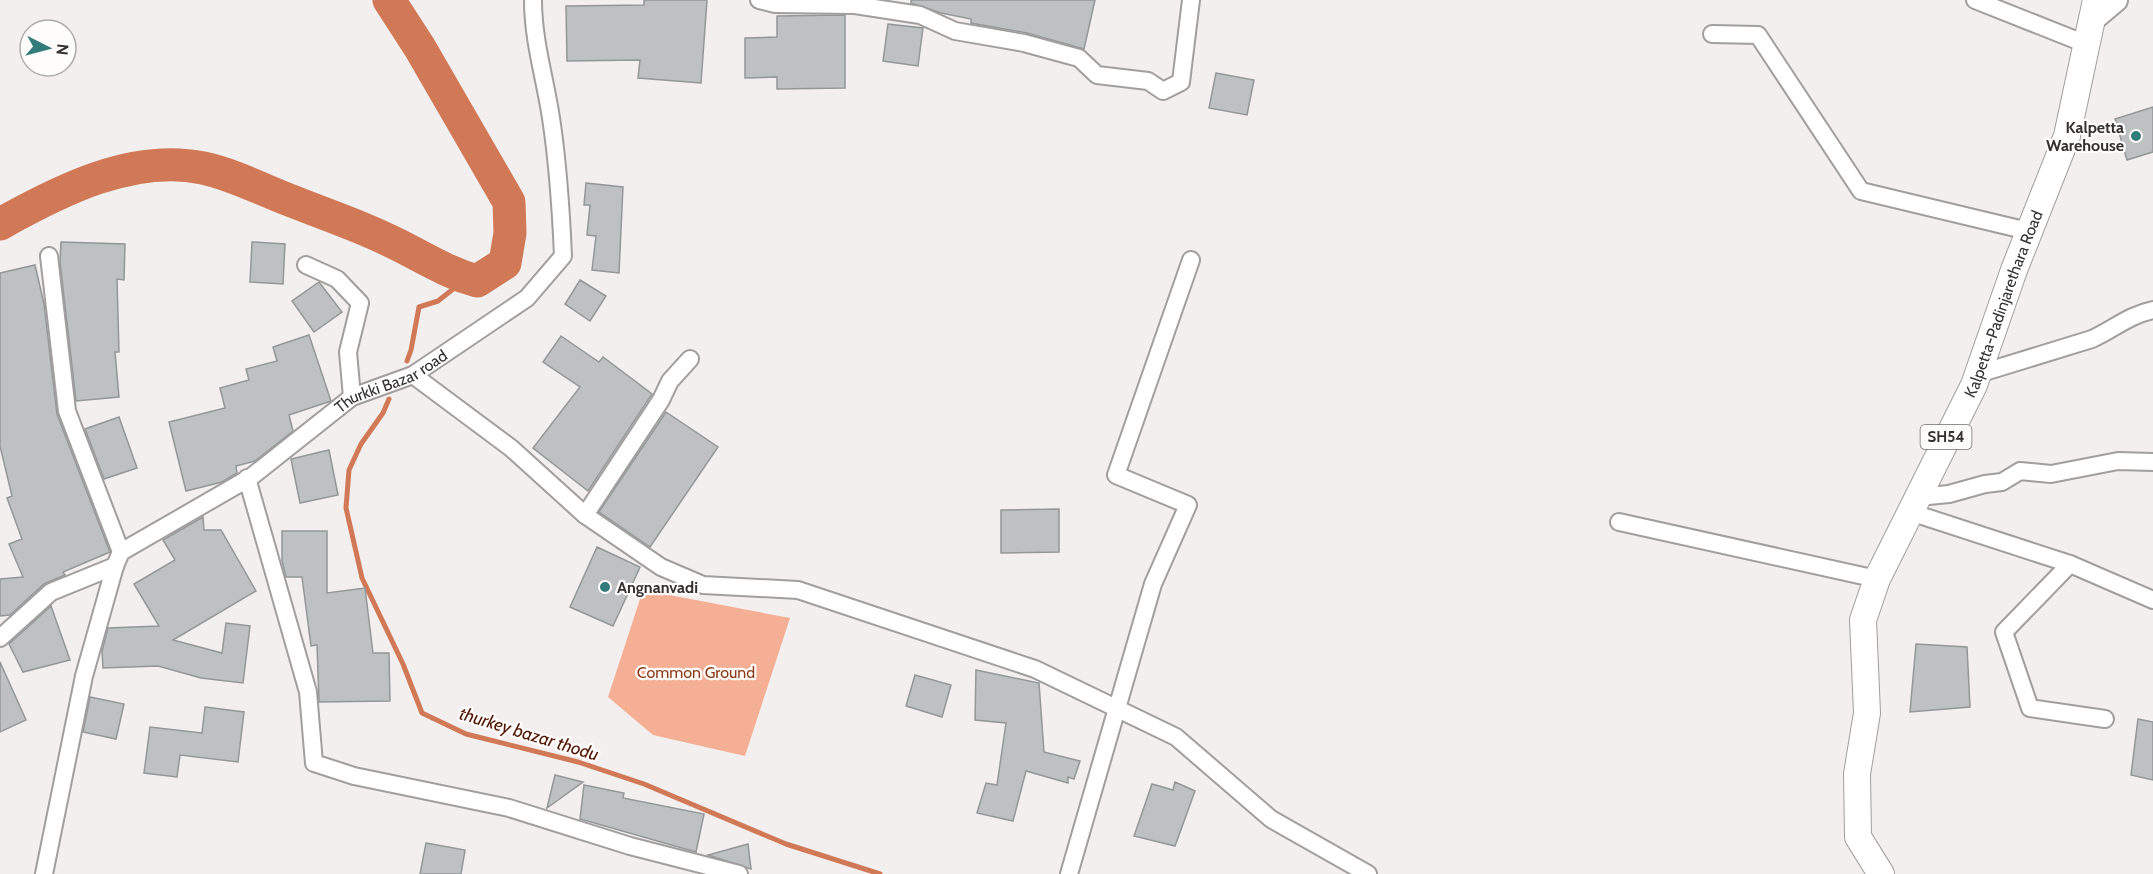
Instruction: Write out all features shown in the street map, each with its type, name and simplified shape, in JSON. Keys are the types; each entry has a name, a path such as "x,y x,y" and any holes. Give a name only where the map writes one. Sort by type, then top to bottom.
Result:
{"main road":[{"path":"2091,22 2116,0"},
{"name":"Kalpetta-Padinjarethara Road","path":"1881,874 1858,837 1857,774 1867,713 1863,620 1877,579 1978,374 2028,231 2067,136 2091,22"}],"street":[{"name":"Thurkki Bazar road","path":"0,638 51,592 118,559 247,478 352,397 412,375 526,298 563,256 560,198 551,117 533,27 533,0"},
{"path":"759,0 775,4 855,5 920,15 956,31 1024,43 1079,58 1097,75 1148,81 1163,91 1181,82 1191,0"},
{"path":"1975,0 2091,22"},
{"path":"1713,34 1758,35 1861,191 2028,231"},
{"path":"44,874 84,676 118,559 67,411 48,256"},
{"path":"1069,874 1153,584 1188,505 1116,475 1191,260"},
{"path":"306,265 337,279 356,295 360,303 348,352 352,397"},
{"path":"1978,374 2092,339 2110,331 2135,314 2153,310"},
{"path":"585,515 661,400 670,381 690,359"},
{"path":"412,375 511,448 585,515 661,567 703,585 798,590 1035,669 1176,737 1271,819 1368,874"},
{"path":"1914,503 1928,496 1949,494 1985,484 2002,482 2020,471 2051,474 2107,463 2153,462"},
{"path":"247,478 308,692 315,763 354,776 509,808 630,846 739,874"},
{"path":"1914,503 2070,564 2153,600"},
{"path":"1619,522 1877,579"},
{"path":"2070,564 2004,632 2030,708 2105,719"}],"green space":[{"name":"Common Ground","path":"643,590 790,618 745,756 653,735 608,697"}],"building":[{"path":"644,0 707,0 701,83 638,78 640,60 567,61 566,6 644,5"},
{"path":"911,0 1095,0 1084,49 1027,33 971,23 971,19 941,13 911,3"},
{"path":"845,15 845,88 777,89 777,77 745,78 745,38 777,37 777,16"},
{"path":"888,24 923,28 918,66 883,61"},
{"path":"1216,73 1254,80 1247,115 1209,108"},
{"name":"Kalpetta Warehouse","path":"2153,107 2153,152 2127,160 2115,119"},
{"path":"586,183 623,187 619,273 592,270 596,236 587,235 590,205 584,205"},
{"path":"61,242 125,244 124,280 117,279 119,352 115,352 119,397 76,401 60,262"},
{"path":"252,242 285,244 283,284 250,282"},
{"path":"35,265 44,304 57,414 110,552 63,572 65,575 44,584 10,615 0,616 0,579 23,577 9,544 22,539 7,498 12,496 0,446 0,273"},
{"path":"580,280 606,296 590,321 565,304"},
{"path":"319,282 342,312 314,332 292,301"},
{"path":"309,335 331,401 289,415 293,431 255,461 236,466 237,473 222,482 186,491 169,422 225,408 220,388 249,380 246,369 277,361 273,347"},
{"path":"561,336 599,362 603,357 652,394 588,491 533,448 580,387 543,362"},
{"path":"666,412 718,447 650,547 599,512"},
{"path":"119,417 137,468 104,479 85,429"},
{"path":"329,450 338,495 300,503 291,459"},
{"path":"1059,509 1059,552 1001,553 1001,510"},
{"path":"203,517 204,530 221,530 256,591 173,640 222,653 226,623 250,626 243,683 201,678 158,666 103,668 102,651 108,628 159,626 134,584 175,560 163,540"},
{"path":"282,531 327,531 327,593 365,588 373,653 389,653 390,701 319,702 317,645 311,646 302,577 286,577 282,561"},
{"name":"Angnanvadi","path":"597,547 640,567 613,626 570,607"},
{"path":"51,606 70,660 23,672 9,644"},
{"path":"1916,644 1967,647 1970,707 1910,712"},
{"path":"0,662 26,720 0,732"},
{"path":"976,670 1039,683 1044,752 1080,761 1074,779 1068,777 1068,783 1026,771 1013,821 977,813 986,783 997,785 1006,723 975,720"},
{"path":"915,675 951,685 942,717 906,706"},
{"path":"90,697 124,704 116,739 83,732"},
{"path":"205,707 244,712 238,762 180,755 177,777 144,773 150,727 202,733"},
{"path":"2138,719 2153,722 2153,780 2131,775"},
{"path":"555,775 583,782 547,808"},
{"path":"1175,782 1195,791 1175,846 1134,836 1152,784 1173,790"},
{"path":"584,785 624,793 623,798 704,814 696,852 580,819"},
{"path":"426,843 465,850 461,874 420,874"},
{"path":"748,844 751,869 708,855"}],"waterway":[{"path":"0,224 72,188 124,170 177,165 203,168 239,179 364,229 442,267 477,281 505,263 510,233 509,202 420,48 389,0"},
{"name":"thurkey bazar thodu","path":"407,361 419,307 438,301 467,278"},
{"name":"thurkey bazar thodu","path":"389,399 383,413 361,444 349,470 346,508 362,578 403,664 422,713 466,734 578,762 644,784 786,844 880,874"}],"place":[{"name":"Kalpetta Warehouse","path":"2136,136"},
{"name":"Angnanvadi","path":"605,587"}]}
